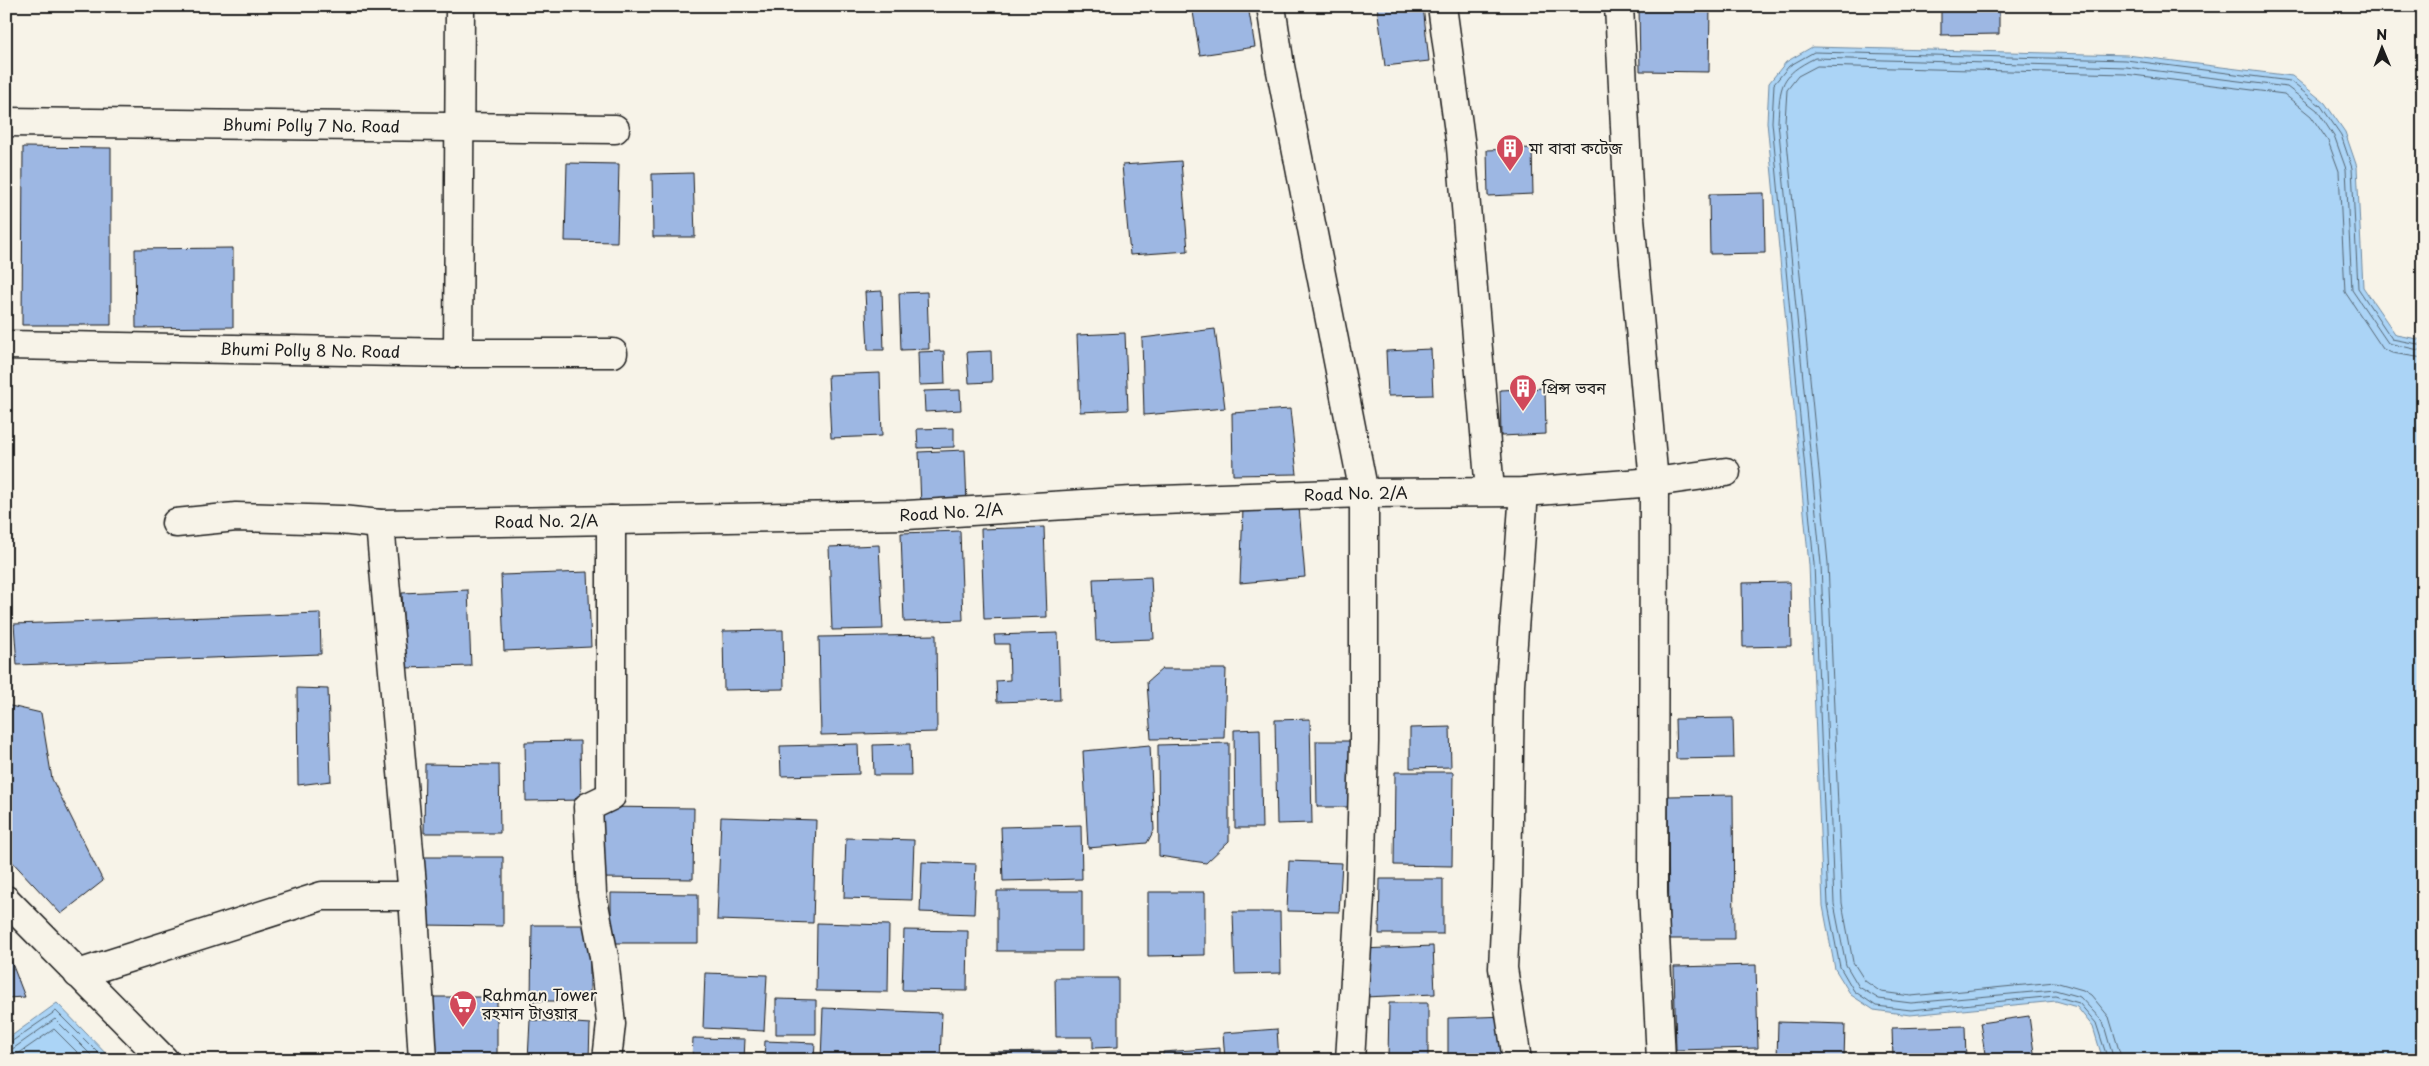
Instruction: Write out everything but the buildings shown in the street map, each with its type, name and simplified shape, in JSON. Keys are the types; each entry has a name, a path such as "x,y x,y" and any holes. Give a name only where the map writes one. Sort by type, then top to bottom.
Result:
{"street":[{"path":"458,353 461,129 460,6"},
{"path":"1271,6 1280,66 1364,493 1364,742 1360,897 1350,1060"},
{"path":"1442,6 1461,147 1490,491"},
{"path":"1620,6 1629,207 1654,482 1653,893 1661,1060"},
{"name":"Bhumi Polly 7 No. Road","path":"6,122 615,130"},
{"name":"Bhumi Polly 8 No. Road","path":"6,345 458,353 613,353"},
{"name":"Road No. 2/A","path":"176,523 236,517 341,520 380,524 907,515 1132,501 1364,493 1524,492 1654,482 1726,472"},
{"path":"1517,1060 1503,968 1507,886 1510,684 1524,492"},
{"path":"607,1060 611,1024 604,957 592,894 588,807 611,796 612,520"},
{"path":"380,524 413,896 423,1060"},
{"path":"78,974 322,896 413,896"},
{"path":"6,900 164,1060"}],"water":[{"path":"1812,47 2127,55 2292,76 2325,103 2345,132 2357,167 2363,287 2396,335 2423,340 2423,1060 2103,1060 2093,1027 2077,1007 2056,1001 1910,1015 1874,1010 1851,995 1835,969 1823,906 1809,565 1767,122 1769,83 1786,62"},
{"path":"57,1003 112,1060 6,1060 6,1040"}],"place":[{"name":"মা বাবা কটেজ","path":"1510,172"},
{"name":"প্রিন্স ভবন","path":"1523,412"},
{"name":"Rahman Tower রহমান টাওয়ার","path":"463,1028"}]}
